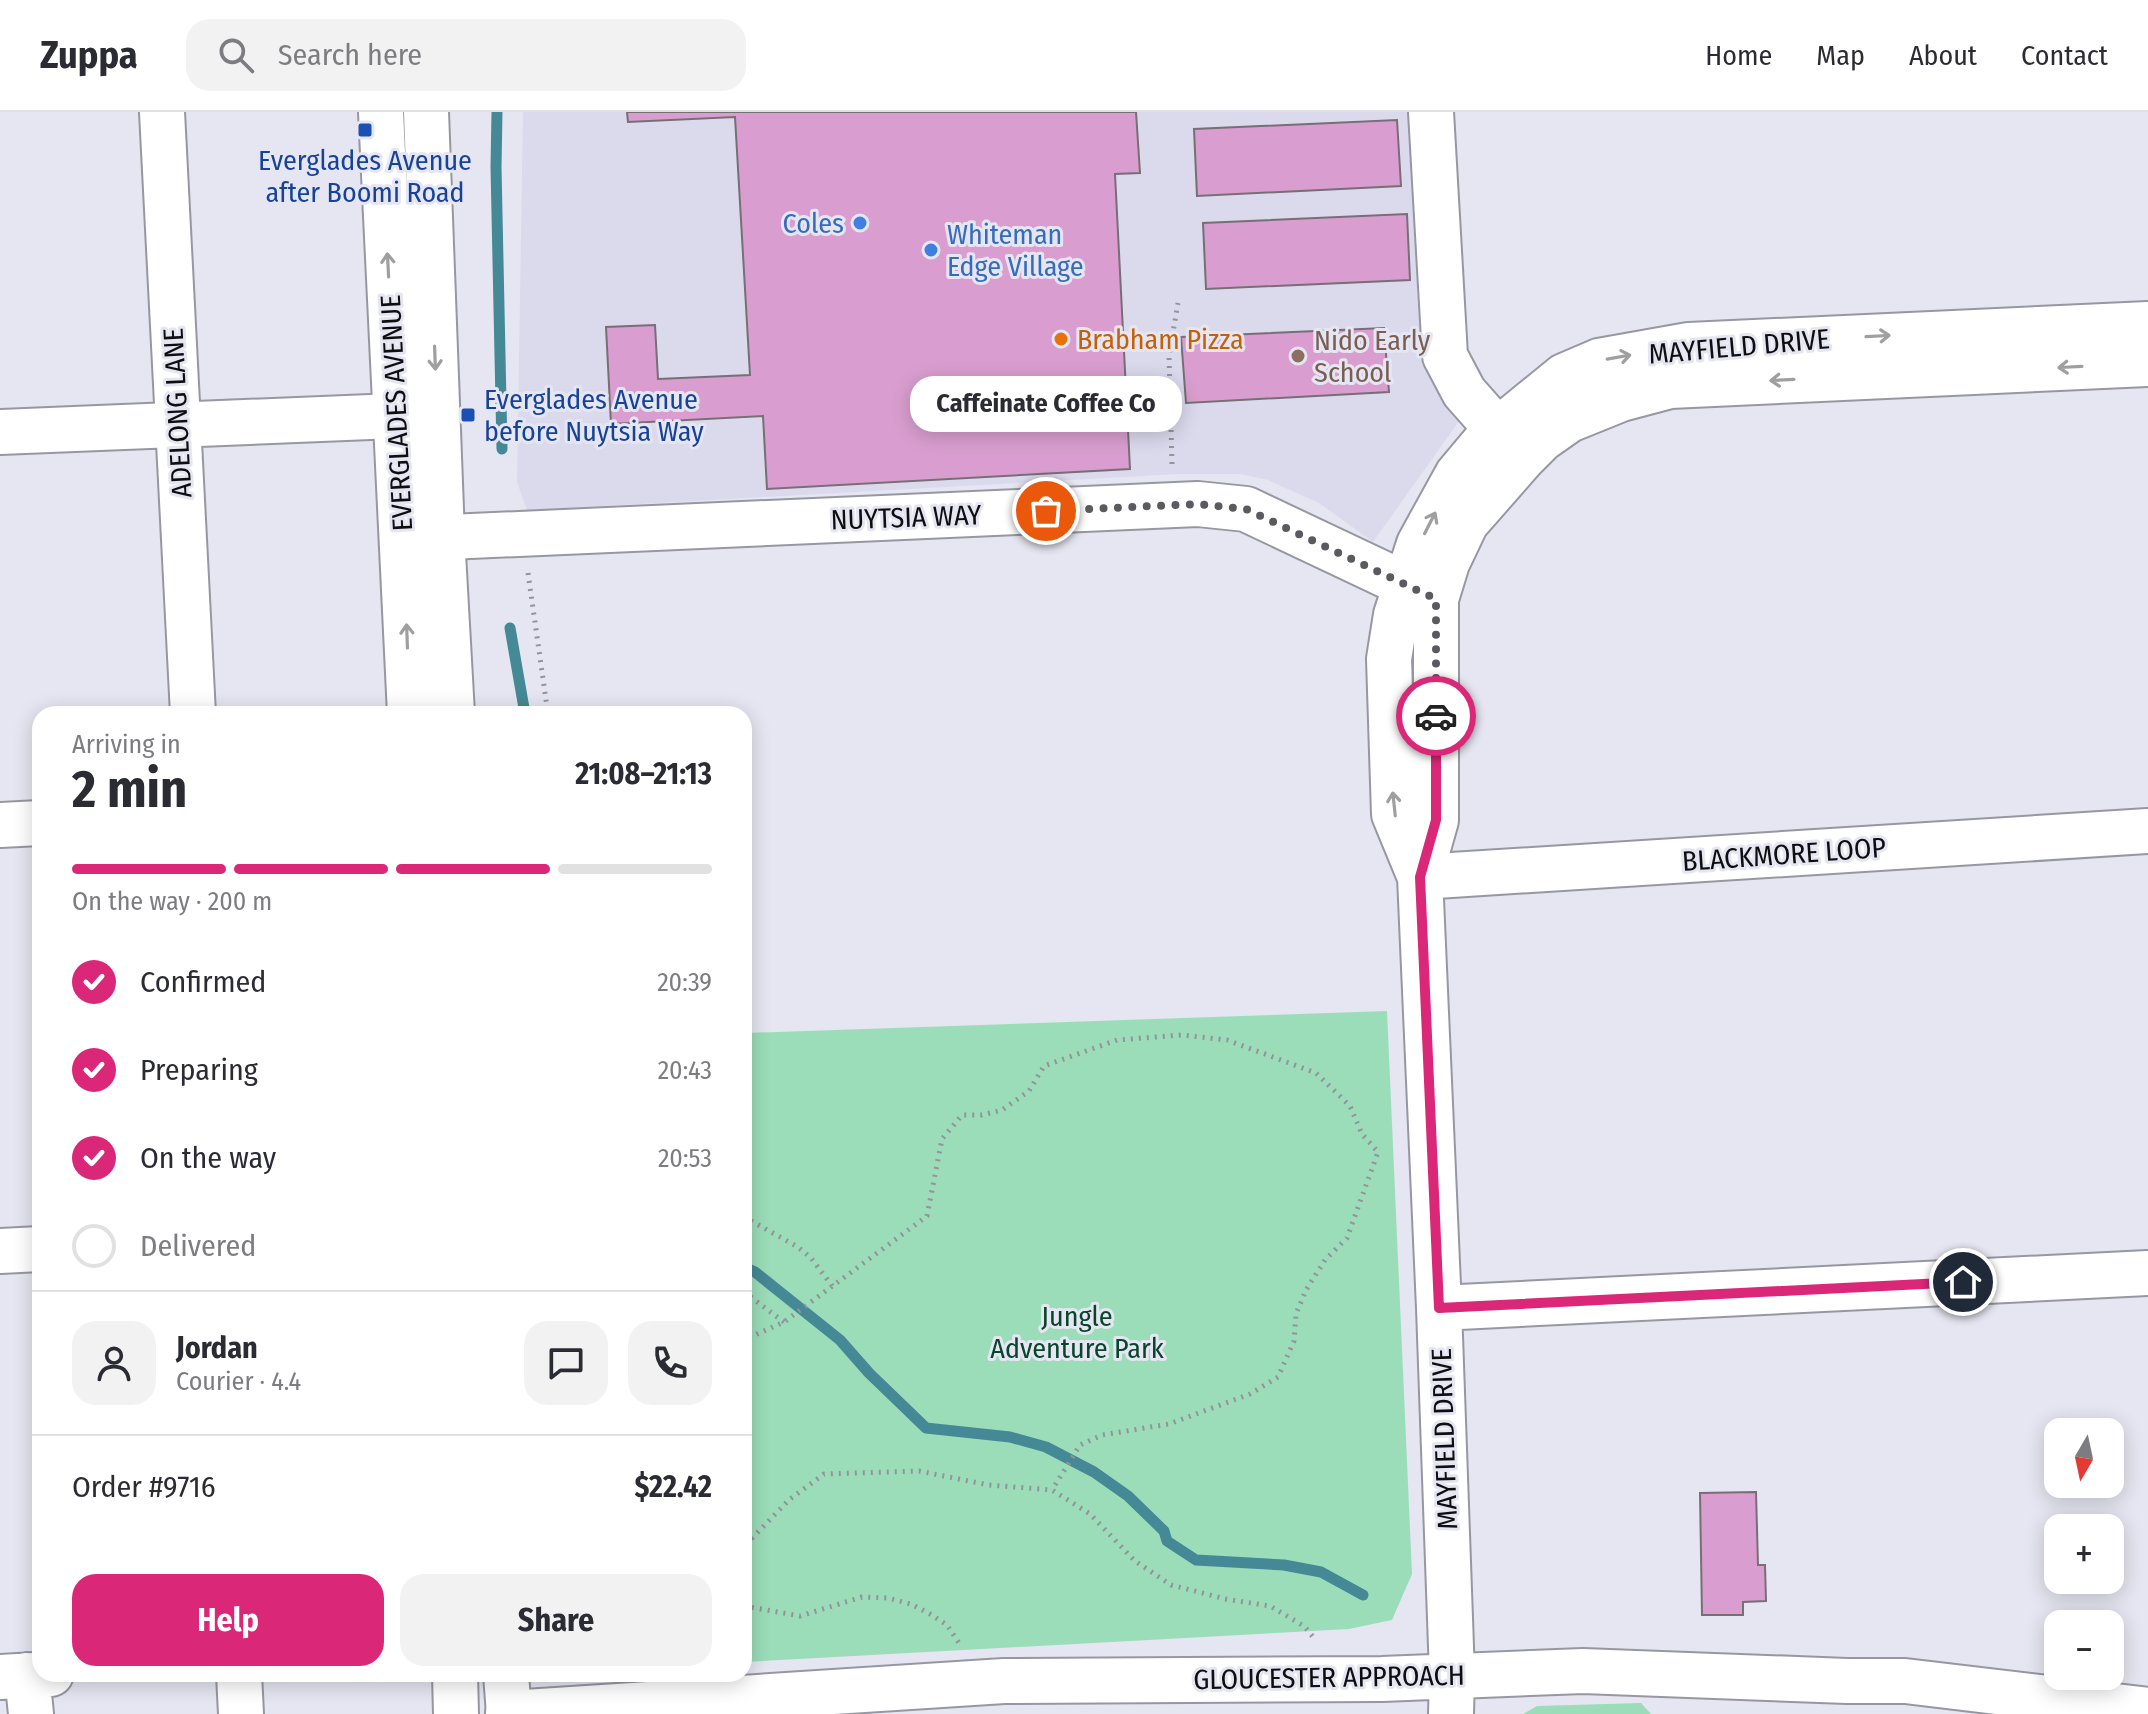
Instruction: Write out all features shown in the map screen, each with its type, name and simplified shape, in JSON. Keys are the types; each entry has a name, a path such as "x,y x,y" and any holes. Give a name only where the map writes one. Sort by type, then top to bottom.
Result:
{"street":[{"name":"ADELONG LANE","path":"162,112 193,706"},
{"name":"EVERGLADES AVENUE","path":"381,112 395,416 423,538 451,706"},
{"name":"EVERGLADES AVENUE","path":"411,706 423,538 426,112"},
{"path":"1431,112 1445,356 1464,392 1510,444"},
{"name":"MAYFIELD DRIVE","path":"1452,1694 1420,877 1436,820 1421,592 1447,563 1510,444 1564,376 1599,361 1689,345 2148,324"},
{"name":"MAYFIELD DRIVE","path":"1510,444 1542,439 1569,420 1621,399 1670,386 2148,364"},
{"path":"0,432 395,416"},
{"name":"NUYTSIA WAY","path":"423,538 1198,504 1246,509 1421,592"},
{"path":"0,825 32,823"},
{"name":"BLACKMORE LOOP","path":"1420,877 2148,831"},
{"path":"0,1251 32,1249"},
{"path":"1439,1308 2148,1273"},
{"name":"GLOUCESTER APPROACH","path":"508,1700 1004,1697 1382,1679 1452,1694 1583,1671 1847,1681 1903,1697 2148,1710"},
{"path":"239,1682 241,1714"},
{"path":"455,1682 456,1714"}],"path":[{"path":"1173,505 1169,356 1178,303"},
{"path":"528,573 547,706"},
{"path":"752,1336 784,1322 927,1216 942,1139 962,1115 982,1115 1002,1110 1029,1091 1044,1066 1117,1040 1182,1035 1227,1040 1316,1073 1350,1106 1362,1134 1378,1152 1347,1238 1325,1260 1306,1290 1296,1314 1294,1341 1278,1377 1250,1394 1169,1424 1102,1435 1080,1445 1052,1490"},
{"path":"752,1221 798,1247 811,1258 833,1287"},
{"path":"752,1298 784,1322"},
{"path":"752,1538 790,1499 824,1474 919,1471 989,1485 1052,1490 1090,1514 1135,1561 1171,1585 1270,1606 1304,1626 1320,1645"},
{"path":"752,1607 800,1616 862,1597 888,1598 911,1604 947,1625 966,1653"}],"shaded area":[{"name":"Whiteman Edge Village","path":"523,112 1427,112 1467,410 1373,542 1319,503 1268,480 1240,474 1179,474 568,508 528,513 517,482"}],"green space":[{"name":"Jungle Adventure Park","path":"1387,1011 1412,1574 1392,1620 1349,1629 752,1662 752,1033"},
{"path":"1641,1703 1651,1714 1523,1714 1537,1706"}],"building":[{"name":"Whiteman Edge Village","path":"627,112 1136,112 1140,173 1115,174 1130,469 767,489 763,416 611,424 606,327 655,325 658,379 750,375 735,117 628,122"},
{"path":"1397,120 1401,186 1197,196 1194,129"},
{"path":"1407,214 1410,280 1206,289 1203,223"},
{"path":"1384,328 1389,392 1186,403 1181,337"},
{"path":"1756,1492 1758,1565 1765,1565 1766,1601 1743,1602 1743,1615 1702,1615 1700,1493"}],"waterway":[{"path":"497,112 502,449"},
{"path":"510,628 524,706"},
{"path":"752,1271 840,1340 926,1428 1010,1437 1046,1447 1094,1472 1128,1496 1164,1531 1167,1541 1196,1560 1284,1565 1321,1572 1363,1595"}],"way so far":[{"path":"1046,511 1198,504 1246,509 1436,599 1436,716"}],"place":[{"name":"Everglades Avenue after Boomi Road","path":"365,130"},
{"name":"Coles","path":"860,223"},
{"name":"Whiteman Edge Village","path":"931,250"},
{"name":"Brabham Pizza","path":"1061,339"},
{"name":"Nido Early School","path":"1298,356"},
{"name":"Everglades Avenue before Nuytsia Way","path":"468,415"},
{"name":"Caffeinate Coffee Co","path":"1046,511"}],"route":[{"path":"1436,716 1436,820 1420,877 1439,1308 1963,1282"}]}
